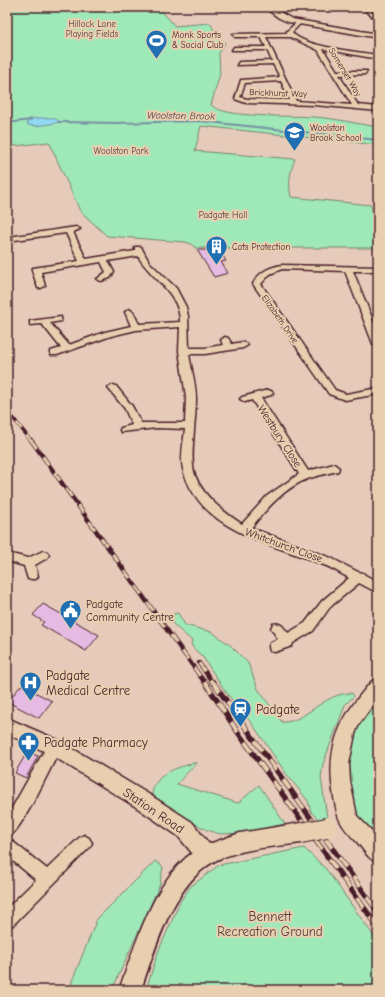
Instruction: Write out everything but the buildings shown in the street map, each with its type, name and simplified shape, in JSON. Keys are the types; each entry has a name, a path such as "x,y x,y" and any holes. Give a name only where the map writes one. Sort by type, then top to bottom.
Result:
{"street":[{"path":"267,7 284,19 378,36"},
{"path":"273,12 329,7"},
{"path":"363,7 374,15"},
{"path":"235,35 290,35 289,32 292,27 300,22"},
{"path":"263,35 294,103"},
{"name":"Somerset Way","path":"290,35 300,41 319,48 356,107"},
{"path":"234,49 269,48"},
{"path":"319,48 334,48 378,57"},
{"path":"239,64 275,62"},
{"path":"335,73 367,72"},
{"name":"Brickhurst Way","path":"283,79 243,81 237,98 243,101 378,109"},
{"path":"15,239 72,230 84,263"},
{"name":"Whitchurch Close","path":"103,259 139,251 146,263 168,285 182,307 184,324 184,351 191,397 188,467 193,482 210,506 231,524 243,530 315,556 359,576 378,588"},
{"path":"41,286 35,268 84,263 103,259 110,272 107,276 101,278"},
{"name":"Elizabeth Drive","path":"378,269 348,270 282,267 272,269 260,278 257,284 330,390 338,396 348,397 378,391"},
{"path":"348,270 378,344"},
{"path":"129,312 136,326"},
{"path":"33,323 58,319"},
{"path":"44,321 67,348"},
{"path":"54,353 136,326 184,324"},
{"path":"184,351 205,351 227,344 243,345"},
{"path":"113,388 129,408 138,427"},
{"name":"Westbury Close","path":"268,393 250,398 268,416 283,444 306,475"},
{"path":"125,430 157,424 190,426"},
{"name":"Westbury Close","path":"243,530 260,508 274,495 306,475 334,468"},
{"path":"7,557 30,563 43,556"},
{"path":"30,563 32,576"},
{"path":"275,647 287,642 309,627 326,604 359,576"},
{"path":"277,628 287,642"},
{"path":"378,686 359,708 349,724 339,758 339,776 349,821 378,853"},
{"name":"Station Road","path":"7,726 54,747 174,821 190,835 205,855"},
{"path":"7,830 22,807 54,747"},
{"path":"130,990 147,944 168,897 178,879 188,867 205,855 236,844 327,828 349,821"},
{"path":"7,919 84,842"},
{"path":"7,846 47,879"}],"green space":[{"path":"7,7 158,7 175,26 210,23 218,37 225,43 219,53 220,74 211,105 230,112 244,114 260,116 304,116 378,127 378,145 201,126 195,151 295,159 290,178 291,197 371,205 375,224 378,224 378,248 195,248 192,244 185,242 107,236 80,211 49,142 7,147"},
{"path":"178,613 185,625 212,632 230,645 248,663 258,689 282,722 298,718 332,697 352,693 354,696 345,705 323,764 321,778 327,817 318,819 311,812 308,801 285,772 253,725 228,695 202,656 194,649 191,644 192,641 173,624 171,619 174,614"},
{"path":"378,696 378,849 365,830 350,802 346,757 357,720"},
{"path":"197,762 177,784 238,803 259,785 285,824 243,833 220,834 207,830 159,805 152,793 158,780 169,772"},
{"name":"Bennett Recreation Ground","path":"304,848 326,869 378,942 378,990 146,990 158,952 181,900 190,887 219,865"},
{"path":"155,861 163,867 160,884 112,990 71,990 72,981 97,919"}],"water":[{"path":"53,118 61,122 37,126 28,125 27,123 29,119"}],"waterway":[{"name":"Woolston Brook","path":"7,123 31,120"},
{"name":"Woolston Brook","path":"59,122 116,123 199,121 378,140"}],"railway":[{"path":"7,410 31,441"},
{"path":"31,440 205,683"},
{"path":"199,663 213,683"},
{"path":"205,682 237,731 378,927"},
{"path":"213,682 378,912"}],"place":[{"name":"Monk Sports & Social Club","path":"157,60"},
{"name":"Woolston Brook School","path":"294,152"},
{"name":"Cats Protection","path":"216,266"},
{"name":"Padgate Community Centre","path":"70,630"},
{"name":"Padgate Medical Centre","path":"30,702"},
{"name":"Padgate","path":"241,728"},
{"name":"Padgate Pharmacy","path":"29,762"}],"park label":[{"name":"Hillock Lane Playing Fields","path":"92,30"},
{"name":"Woolston Park","path":"121,151"},
{"name":"Padgate Hall","path":"223,215"}]}
